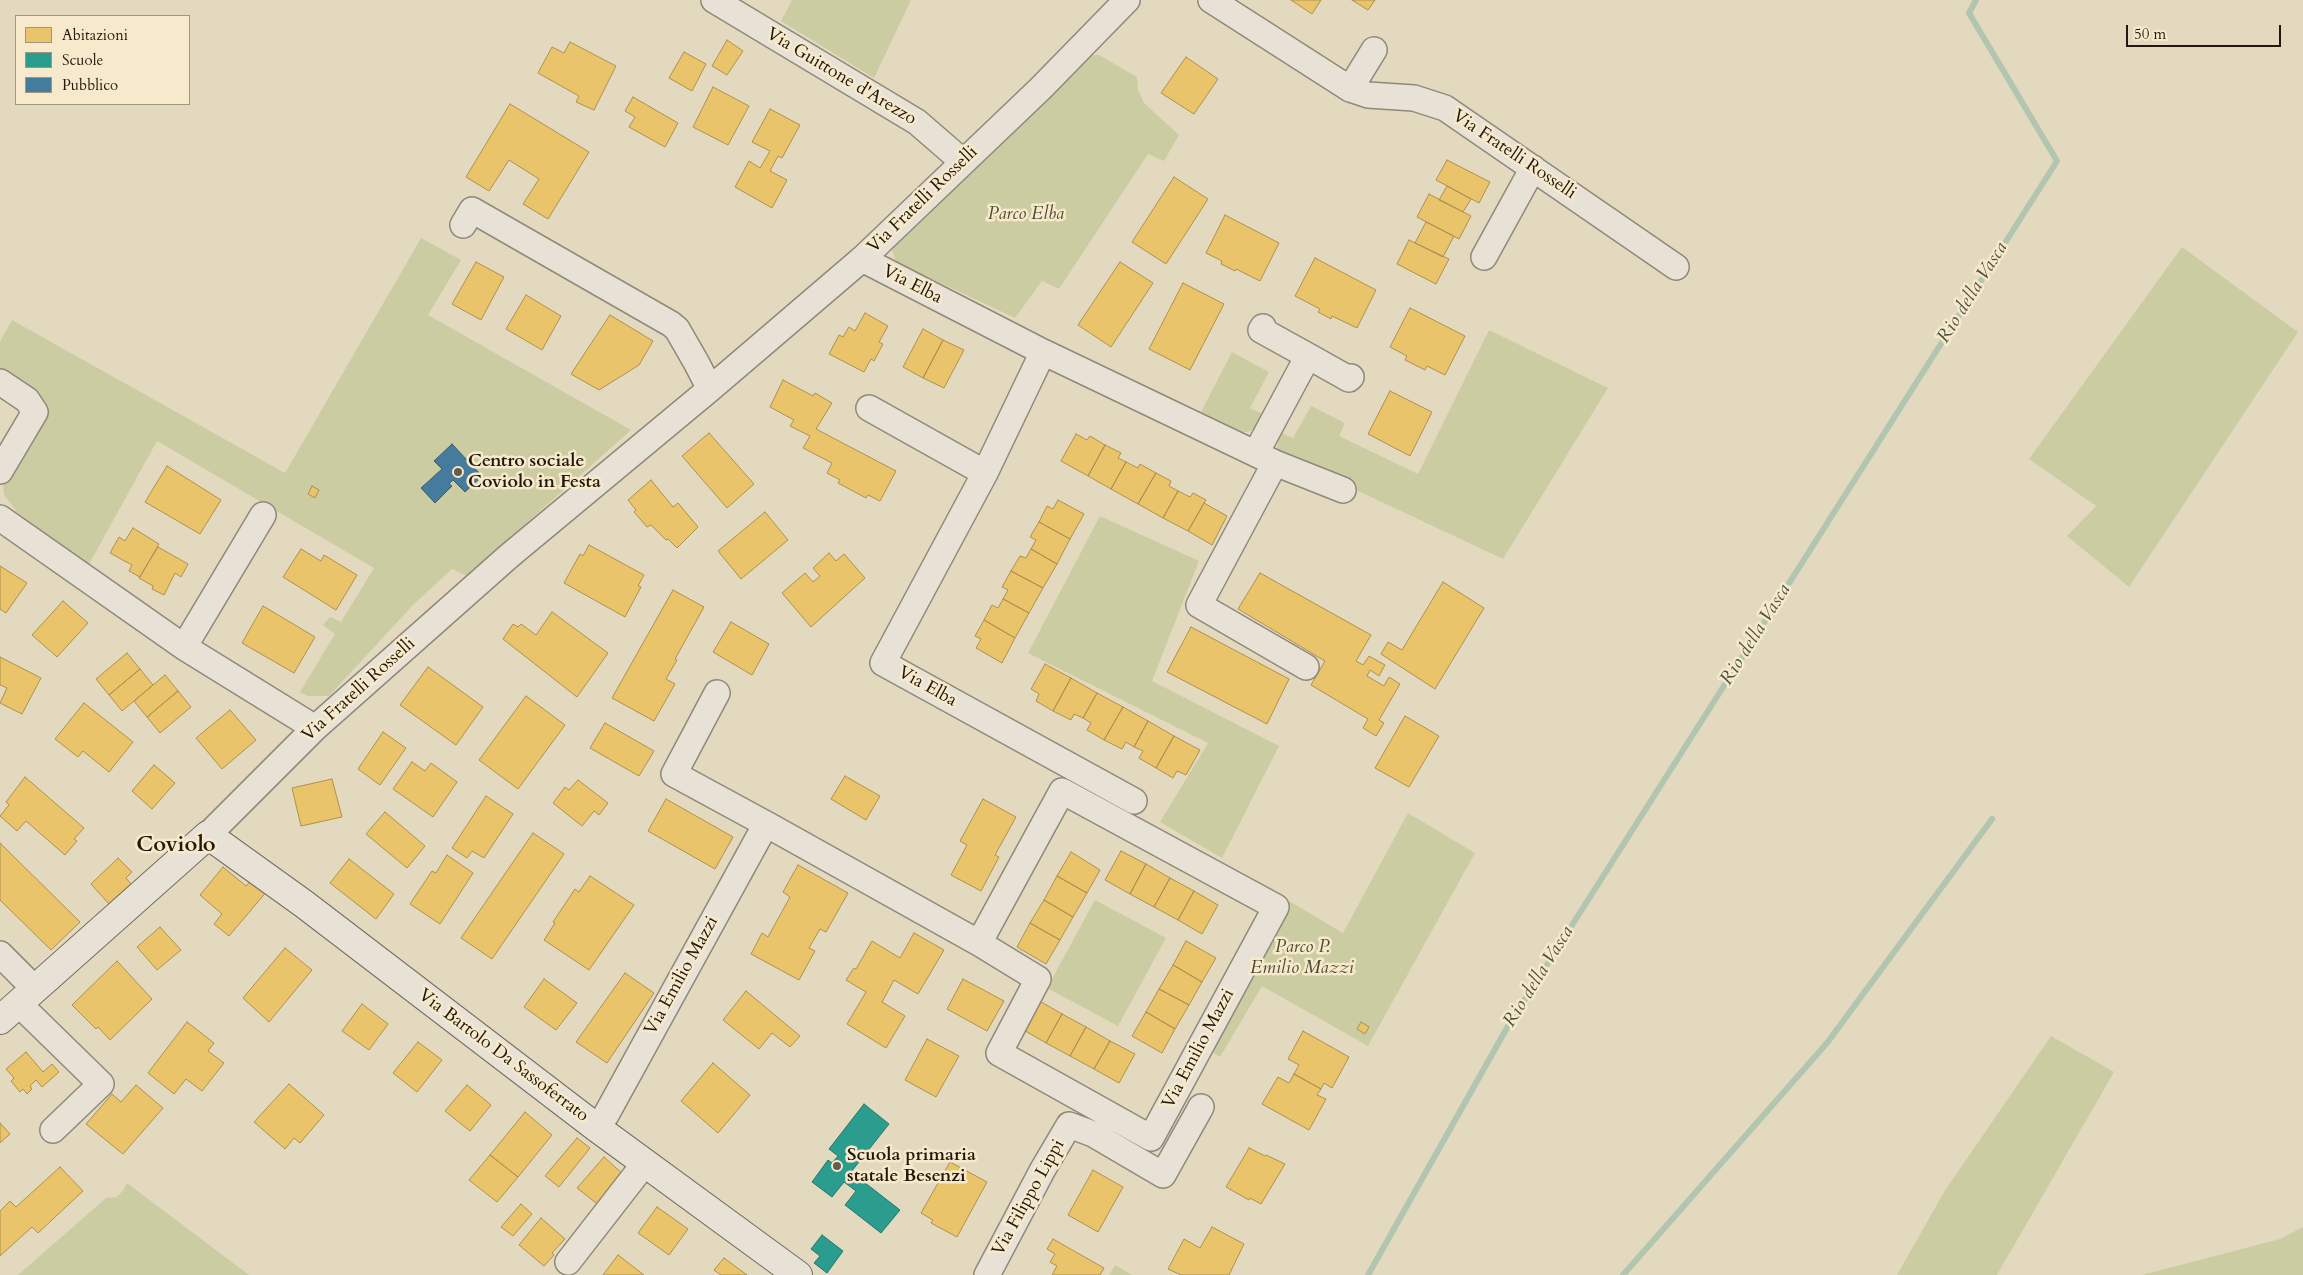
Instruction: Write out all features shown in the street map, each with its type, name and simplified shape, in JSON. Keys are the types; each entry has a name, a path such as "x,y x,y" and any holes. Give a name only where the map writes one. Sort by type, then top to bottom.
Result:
{"street":[{"name":"Via Guittone d'Arezzo","path":"714,0 918,122 962,162"},
{"name":"Via Fratelli Rosselli","path":"18,1004 208,836 315,728 509,556 710,389 862,259 1041,88 1127,0"},
{"name":"Via Fratelli Rosselli","path":"1211,0 1350,89 1368,95 1414,98 1445,108 1676,267"},
{"path":"1350,89 1374,50"},
{"path":"1484,257 1534,168"},
{"path":"463,225 472,210 671,324 677,329 710,389"},
{"name":"Via Elba","path":"862,259 1043,352 1266,458 1343,490"},
{"path":"1263,327 1261,330 1350,379 1351,377"},
{"name":"Via Elba","path":"1043,352 985,473 883,663 1134,801"},
{"path":"1306,667 1199,605 1266,458 1308,356"},
{"path":"0,382 26,400 35,412 0,471"},
{"path":"869,408 985,473"},
{"path":"184,647 262,515"},
{"path":"0,518 184,647 315,728"},
{"name":"Via Emilio Mazzi","path":"716,693 674,774 979,943 1038,978 999,1053 1151,1138 1276,907 1062,791 979,943"},
{"name":"Via Emilio Mazzi","path":"598,1128 766,824"},
{"name":"Via Bartolo Da Sassoferrato","path":"208,836 304,904 598,1128 798,1275"},
{"path":"0,954 18,1004 101,1084 53,1130"},
{"name":"Via Filippo Lippi","path":"987,1275 1043,1169 1069,1125 1094,1134 1163,1175 1201,1107"},
{"path":"568,1262 646,1163"}],"green space":[{"path":"792,0 911,0 874,78 781,21"},
{"name":"Parco Elba","path":"1092,55 1099,55 1137,77 1138,90 1144,103 1179,135 1164,161 1148,154 1059,289 1042,281 1015,318 896,262 892,250 896,245"},
{"path":"421,238 461,260 428,315 631,430 467,576 452,569 413,605 329,696 308,696 300,692 335,634 323,625 330,617 341,622 374,568 157,441 88,566 18,513 4,495 3,484 43,419 0,373 0,342 12,320 285,473"},
{"path":"2182,247 2298,332 2129,587 2067,536 2096,506 2029,459"},
{"path":"1489,330 1608,388 1503,559 1290,459 1279,451 1277,447 1279,432 1293,438 1311,406 1345,423 1339,436 1418,474"},
{"path":"1232,352 1269,372 1250,408 1263,414 1255,428 1248,432 1242,432 1201,412"},
{"path":"1100,516 1199,561 1152,681 1279,746 1222,858 1160,822 1208,743 1028,653"},
{"name":"Parco P. Emilio Mazzi","path":"1408,813 1475,853 1368,1046 1262,986 1220,1057 1201,1045 1276,907 1284,898 1343,933"},
{"path":"1095,900 1166,938 1118,1026 1047,988"},
{"path":"2051,1036 2114,1072 1997,1275 1897,1275 1944,1192"},
{"path":"127,1183 249,1275 18,1275 106,1198 116,1197 123,1191"},
{"path":"2303,1227 2303,1275 2142,1275 2280,1239"},
{"path":"1115,1265 1132,1275 1109,1275"}],"building: Abitazioni":[{"path":"1291,0 1321,0 1312,14"},
{"path":"1352,0 1375,0 1368,10"},
{"path":"727,40 743,51 727,75 712,66"},
{"path":"570,42 616,66 594,110 576,102 579,96 538,73 552,47 564,53"},
{"path":"684,52 706,64 692,91 669,78"},
{"path":"1186,57 1218,79 1194,114 1161,93"},
{"path":"713,87 749,106 728,145 693,127"},
{"path":"633,97 678,123 665,147 629,127 635,117 625,111"},
{"path":"510,104 589,152 548,219 523,204 539,179 509,160 489,191 466,177"},
{"path":"770,109 800,125 782,158 778,156 770,171 787,180 772,208 735,187 749,161 760,168 770,151 752,142"},
{"path":"1447,160 1490,182 1479,203 1436,180"},
{"path":"1174,177 1208,199 1166,264 1132,242"},
{"path":"1447,186 1471,199 1463,212 1439,200"},
{"path":"1429,194 1471,216 1459,239 1417,217"},
{"path":"1225,215 1279,243 1260,281 1221,264 1222,261 1206,253"},
{"path":"1426,222 1454,236 1443,257 1415,243"},
{"path":"1409,240 1449,259 1436,284 1397,264"},
{"path":"1315,258 1376,290 1357,328 1332,316 1331,319 1318,312 1320,309 1295,296"},
{"path":"476,262 504,277 481,320 452,304"},
{"path":"1120,262 1153,283 1111,347 1078,325"},
{"path":"1183,283 1224,304 1190,370 1149,349"},
{"path":"526,295 561,316 542,350 506,329"},
{"path":"1410,308 1465,336 1445,375 1427,366 1425,370 1405,360 1407,356 1390,347"},
{"path":"865,313 888,326 879,342 883,344 874,361 871,359 864,372 829,354 839,335 843,337 849,327 855,331"},
{"path":"610,315 653,341 639,365 599,390 571,374"},
{"path":"923,329 943,340 923,378 903,367"},
{"path":"943,340 964,350 944,388 923,378"},
{"path":"783,380 813,396 815,393 832,403 816,429 896,471 880,501 868,495 866,498 838,483 840,480 827,473 832,463 803,448 810,436 790,426 794,420 770,407"},
{"path":"1390,391 1432,412 1410,456 1368,434"},
{"path":"709,433 754,484 727,508 682,456"},
{"path":"1076,434 1087,440 1090,436 1105,445 1088,476 1061,461"},
{"path":"1105,445 1121,453 1118,458 1126,462 1111,489 1088,476"},
{"path":"1126,462 1138,468 1140,464 1156,473 1138,504 1111,489"},
{"path":"167,466 221,500 200,534 145,502"},
{"path":"1156,473 1171,481 1169,486 1178,491 1163,518 1138,504"},
{"path":"651,480 673,507 678,503 698,527 677,548 651,525 647,527 634,512 636,510 628,500"},
{"path":"312,486 319,490 315,498 308,494"},
{"path":"1178,491 1190,497 1193,493 1206,500 1188,531 1163,518"},
{"path":"1058,500 1084,514 1070,539 1039,522 1047,506 1053,509"},
{"path":"1204,503 1227,516 1212,545 1188,531"},
{"path":"765,512 788,540 741,579 718,551"},
{"path":"1039,522 1070,539 1057,564 1031,549 1036,540 1030,537"},
{"path":"133,528 159,544 140,577 129,571 132,565 110,553 119,537 125,541"},
{"path":"589,545 644,575 638,586 641,587 625,617 564,583 580,554 583,556"},
{"path":"158,547 188,564 181,577 175,573 164,595 152,589 153,586 139,578"},
{"path":"301,549 321,561 324,555 357,575 336,610 283,577"},
{"path":"1031,549 1057,564 1043,588 1011,571 1020,556 1026,558"},
{"path":"829,553 836,561 844,554 865,578 811,627 782,593 805,573 813,582 820,576 813,568"},
{"path":"0,566 27,583 6,613 0,609"},
{"path":"1011,571 1043,588 1029,613 1003,599 1008,590 1002,587"},
{"path":"1260,573 1371,635 1356,661 1363,665 1369,656 1385,665 1379,676 1370,670 1367,676 1384,686 1389,677 1400,684 1379,720 1384,723 1376,736 1363,728 1368,719 1311,685 1325,661 1238,609"},
{"path":"1443,582 1484,608 1435,689 1381,654 1388,642 1402,650"},
{"path":"673,590 704,607 666,679 675,684 654,721 612,698"},
{"path":"1003,599 1029,613 1015,638 984,620 992,605 998,608"},
{"path":"63,601 88,623 57,657 32,635"},
{"path":"263,606 315,637 294,673 242,643"},
{"path":"552,612 608,653 577,697 503,639 513,624 518,627 521,624 536,635"},
{"path":"984,620 1015,638 1002,663 976,648 981,639 975,636"},
{"path":"731,622 769,644 752,675 713,652"},
{"path":"1191,627 1289,679 1267,724 1167,672"},
{"path":"127,653 140,669 109,695 96,679"},
{"path":"0,657 41,678 22,714 0,703 7,688 0,685"},
{"path":"1045,664 1071,678 1053,711 1036,701 1039,694 1031,689"},
{"path":"428,667 483,707 456,745 400,705"},
{"path":"140,669 153,685 122,711 109,695"},
{"path":"165,675 178,691 147,717 134,701"},
{"path":"1071,678 1097,693 1083,718 1074,714 1071,720 1053,711"},
{"path":"178,691 191,707 160,733 147,717"},
{"path":"1097,693 1123,707 1104,740 1087,730 1091,723 1083,718"},
{"path":"526,696 565,725 518,789 479,760"},
{"path":"84,703 133,742 109,772 83,751 78,757 55,739"},
{"path":"1123,707 1148,721 1134,747 1126,742 1122,749 1104,740"},
{"path":"230,710 256,740 222,769 196,738"},
{"path":"1405,716 1439,736 1409,787 1375,768"},
{"path":"1148,721 1174,736 1156,768 1139,758 1143,751 1134,747"},
{"path":"605,723 654,751 639,776 590,748"},
{"path":"383,732 406,748 380,785 358,769"},
{"path":"1174,736 1200,750 1186,775 1177,771 1173,778 1156,768"},
{"path":"412,762 425,771 431,763 457,782 433,817 393,789"},
{"path":"154,765 175,783 152,809 132,791"},
{"path":"845,776 880,796 866,820 831,799"},
{"path":"25,777 84,828 74,839 77,841 65,855 26,821 17,831 0,816 9,805 6,802"},
{"path":"332,779 342,817 301,826 292,788"},
{"path":"578,780 608,803 599,815 594,811 582,826 553,803 565,787 569,790"},
{"path":"486,796 513,814 484,858 472,851 467,858 452,848"},
{"path":"666,799 733,837 715,869 648,831"},
{"path":"983,799 1016,817 995,855 999,857 981,891 951,875 967,845 960,841"},
{"path":"385,812 425,846 407,868 366,834"},
{"path":"533,833 564,854 492,959 461,938"},
{"path":"0,843 80,922 51,950 0,900"},
{"path":"1121,851 1146,864 1130,894 1105,880"},
{"path":"1071,852 1100,870 1087,893 1057,876"},
{"path":"447,855 473,873 440,924 410,904 432,871 436,873"},
{"path":"118,858 132,872 126,878 131,884 109,904 91,884"},
{"path":"349,859 394,894 376,919 330,883"},
{"path":"1146,864 1170,878 1154,907 1130,894"},
{"path":"798,865 848,893 826,932 820,929 809,948 815,951 799,980 751,954 762,933 768,937 790,897 783,892"},
{"path":"223,867 246,886 253,878 268,890 229,936 214,924 222,914 200,895"},
{"path":"590,876 634,905 589,970 544,940 555,923 553,922 575,889 579,892"},
{"path":"1057,876 1087,893 1073,917 1044,900"},
{"path":"1170,878 1194,891 1178,920 1154,907"},
{"path":"1194,891 1218,905 1202,934 1178,920"},
{"path":"1044,900 1073,917 1060,940 1030,923"},
{"path":"1030,923 1060,940 1046,964 1017,947"},
{"path":"160,927 181,950 157,970 137,947"},
{"path":"914,933 944,950 918,994 894,980 882,1002 905,1016 886,1048 847,1024 866,992 846,980 854,968 856,969 872,941 900,958"},
{"path":"1186,941 1216,958 1202,982 1173,965"},
{"path":"285,948 312,970 269,1022 243,998"},
{"path":"117,961 152,999 110,1040 72,1005"},
{"path":"1173,965 1202,982 1189,1005 1159,989"},
{"path":"625,973 654,993 607,1063 576,1042"},
{"path":"544,979 577,1003 556,1030 524,1007"},
{"path":"963,979 1004,1001 987,1031 947,1009"},
{"path":"1159,989 1189,1005 1175,1029 1146,1012"},
{"path":"746,991 800,1036 790,1047 772,1033 759,1049 723,1020"},
{"path":"1038,1000 1062,1014 1046,1043 1022,1029"},
{"path":"362,1004 388,1024 369,1050 342,1031"},
{"path":"1146,1012 1175,1029 1162,1053 1132,1036"},
{"path":"1062,1014 1086,1027 1070,1056 1046,1043"},
{"path":"187,1022 214,1043 208,1051 224,1063 202,1091 186,1079 174,1094 148,1073"},
{"path":"1361,1022 1369,1027 1365,1034 1357,1029"},
{"path":"1086,1027 1110,1041 1094,1069 1070,1056"},
{"path":"1303,1031 1349,1057 1332,1088 1324,1083 1321,1089 1294,1074 1299,1065 1288,1059"},
{"path":"927,1039 959,1056 936,1097 905,1080"},
{"path":"1110,1041 1135,1054 1119,1083 1094,1069"},
{"path":"418,1042 442,1060 417,1092 393,1073"},
{"path":"26,1052 43,1072 52,1064 59,1072 42,1087 36,1080 30,1086 32,1089 27,1094 23,1089 20,1092 11,1081 14,1078 6,1069"},
{"path":"713,1063 750,1095 718,1133 681,1101"},
{"path":"1294,1074 1321,1089 1317,1095 1326,1099 1309,1130 1262,1104 1278,1077 1289,1083"},
{"path":"289,1084 324,1115 300,1143 294,1138 285,1149 254,1122"},
{"path":"136,1085 163,1108 123,1154 86,1124 112,1094 121,1102"},
{"path":"467,1085 491,1105 470,1131 445,1111"},
{"path":"525,1112 552,1135 518,1177 490,1155"},
{"path":"0,1123 10,1134 0,1143"},
{"path":"577,1138 590,1148 559,1187 545,1176"},
{"path":"1249,1148 1285,1164 1261,1204 1250,1198 1249,1200 1226,1187"},
{"path":"490,1155 518,1177 497,1202 469,1180"},
{"path":"604,1157 625,1176 600,1206 577,1188"},
{"path":"950,1162 987,1182 957,1237 931,1223 933,1220 921,1213"},
{"path":"60,1167 83,1191 38,1233 32,1227 0,1256 0,1211 10,1201 16,1207"},
{"path":"1093,1170 1123,1187 1098,1232 1068,1215"},
{"path":"521,1204 532,1214 513,1236 501,1227"},
{"path":"657,1207 688,1229 669,1255 638,1233"},
{"path":"541,1218 565,1239 552,1253 554,1255 544,1266 519,1245"},
{"path":"1212,1227 1244,1244 1229,1275 1181,1275 1168,1269 1184,1239 1200,1248"},
{"path":"1053,1239 1104,1268 1100,1275 1052,1275 1057,1266 1050,1262 1055,1254 1047,1249"},
{"path":"618,1255 644,1275 603,1275"},
{"path":"724,1258 747,1275 721,1275 714,1270"}],"building: Scuole":[{"path":"864,1104 889,1124 851,1172 900,1210 881,1233 845,1205 856,1191 844,1182 832,1197 812,1182 828,1160 832,1163 838,1156 829,1149"},
{"path":"822,1235 843,1251 827,1273 814,1263 820,1256 811,1249"}],"building: Pubblico":[{"name":"Centro sociale Coviolo in Festa","path":"452,444 482,476 465,492 453,480 449,484 452,486 435,503 421,488 442,469 434,461"}],"waterway":[{"name":"Rio della Vasca","path":"1368,1275 1508,1026 2057,161 1969,13 1976,0"},
{"path":"1623,1275 1827,1043 1992,819"}],"place":[{"name":"Centro sociale Coviolo in Festa","path":"458,472"},
{"name":"Scuola primaria statale Besenzi","path":"837,1166"}],"district":[{"name":"Coviolo","path":"176,846"}]}
